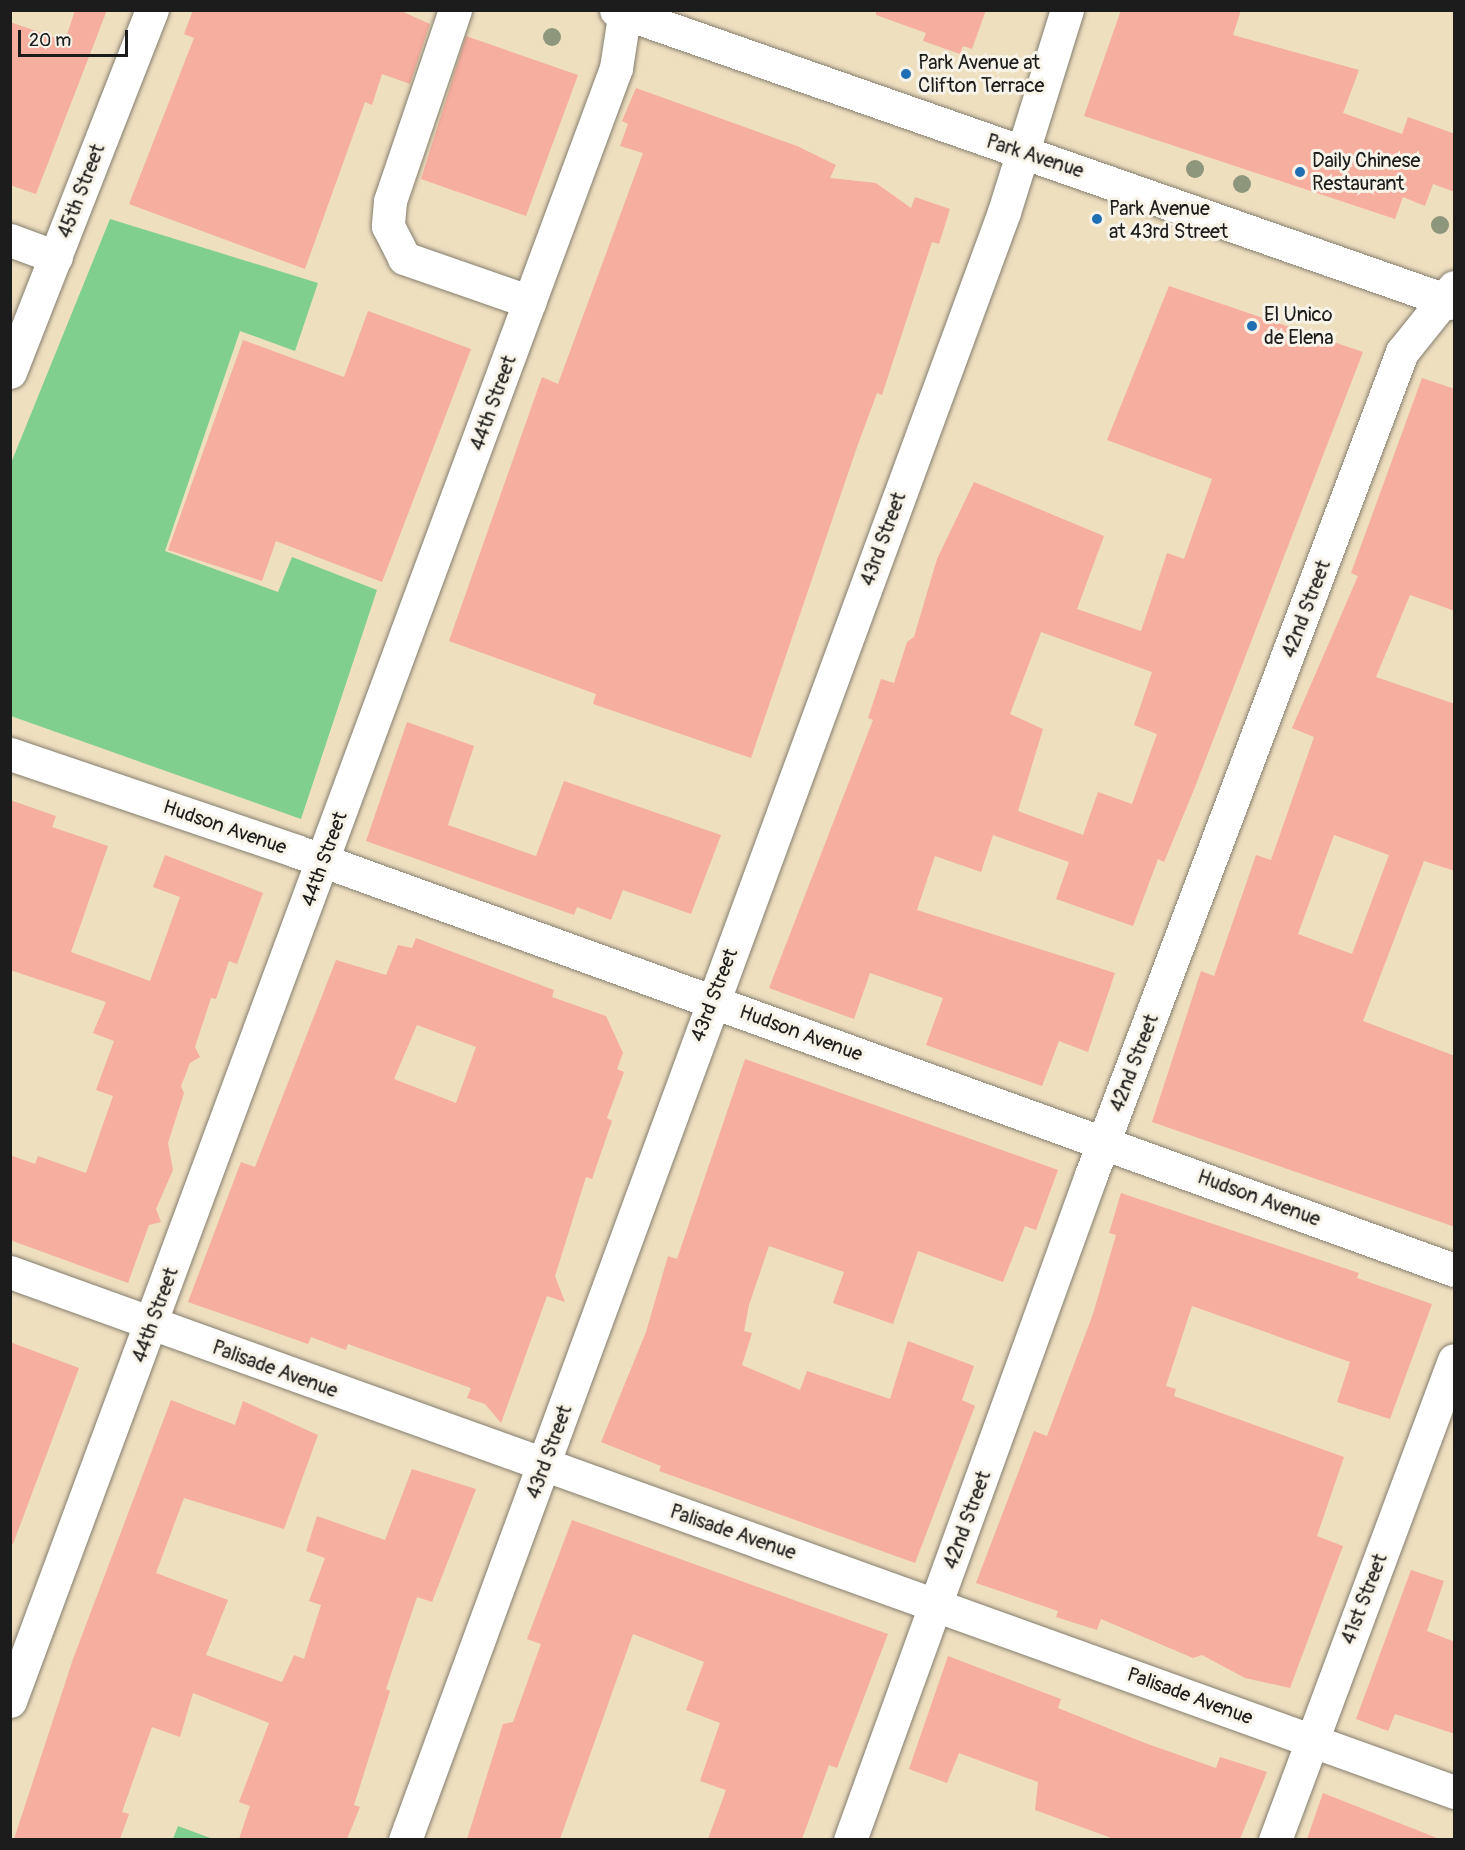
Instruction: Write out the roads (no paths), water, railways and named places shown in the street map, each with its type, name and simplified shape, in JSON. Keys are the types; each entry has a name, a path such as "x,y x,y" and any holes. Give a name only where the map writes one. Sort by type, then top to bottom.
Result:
{"street":[{"name":"45th Street","path":"10,372 152,10"},
{"path":"455,10 390,201 388,226 404,258 530,302"},
{"name":"43rd Street","path":"405,1839 544,1466 1024,151 1033,105 1067,10"},
{"name":"44th Street","path":"10,1701 152,1324 616,68 622,12"},
{"name":"Park Avenue","path":"622,12 1450,296"},
{"path":"10,240 56,257"},
{"name":"42nd Street","path":"850,1839 1104,1142 1402,352 1450,296"},
{"name":"Hudson Avenue","path":"10,754 323,861 1455,1269"},
{"name":"Palisade Avenue","path":"10,1272 544,1466 937,1603 1455,1792"},
{"name":"41st Street","path":"1275,1839 1455,1360"}],"place":[{"name":"Park Avenue at Clifton Terrace","path":"906,74"},
{"name":"Daily Chinese Restaurant","path":"1300,172"},
{"name":"Park Avenue at 43rd Street","path":"1097,219"},
{"name":"El Unico de Elena","path":"1252,326"}]}
